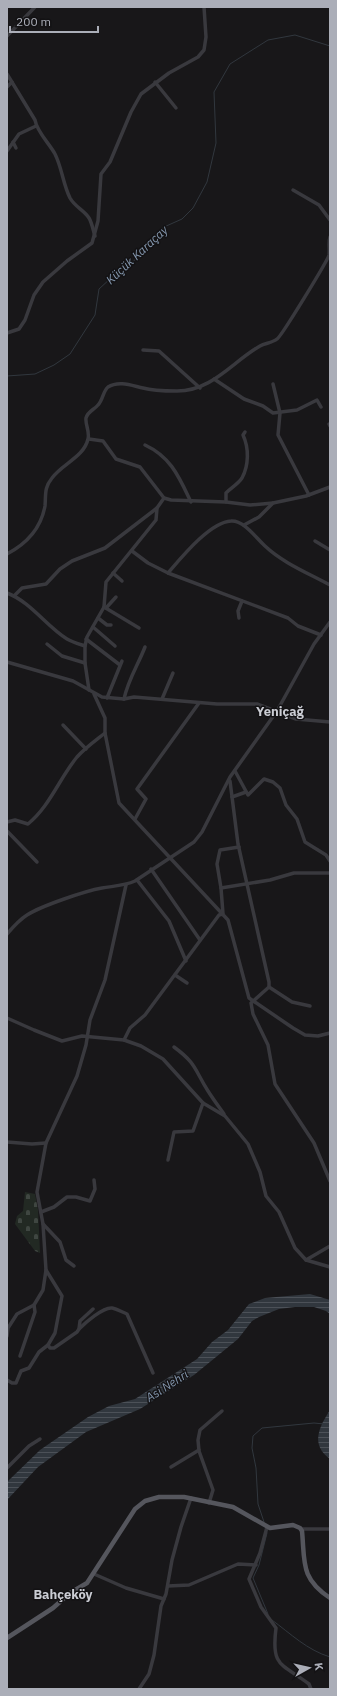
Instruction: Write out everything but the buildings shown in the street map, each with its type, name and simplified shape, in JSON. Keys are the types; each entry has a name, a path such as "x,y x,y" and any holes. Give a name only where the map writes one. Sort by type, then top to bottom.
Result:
{"main road":[{"path":"7,1638 53,1608 70,1593 87,1583 130,1515 140,1504 159,1497 191,1498 240,1510 266,1529 293,1525 301,1529 303,1560 307,1573 314,1583 330,1598"}],"street":[{"path":"7,36 35,7"},
{"path":"7,333 19,329 34,295 43,282 74,254 88,247 95,236 100,205 100,174 110,162 135,102 141,94 169,72 190,63 204,50 206,37 204,7"},
{"path":"7,74 35,120 36,126 55,154 61,166 63,181 73,204 88,217 95,236"},
{"path":"7,87 12,82"},
{"path":"155,82 176,108"},
{"path":"7,151 19,134 36,126"},
{"path":"13,142 16,148"},
{"path":"292,190 319,205 330,220"},
{"path":"7,554 18,548 35,531 42,520 45,504 44,490 60,468 81,452 89,438 86,419 90,410 98,404 107,388 113,384 123,384 144,388 177,391 200,388 260,346 278,339 307,296 314,280 324,266 329,256 330,237"},
{"path":"143,350 159,351 200,388"},
{"path":"214,379 244,399 263,406 273,413 297,410 317,400 321,407"},
{"path":"273,384 280,413 278,435 309,495"},
{"path":"226,502 226,493 242,477 247,462 247,445 243,435 245,432"},
{"path":"89,438 103,441 116,459 140,467 164,498 171,500 191,502 226,502 250,505 273,503 309,495 330,487"},
{"path":"145,445 153,449 175,468 191,502"},
{"path":"14,596 22,588 46,584 60,569 72,561 105,548 157,508 164,498"},
{"path":"244,525 259,517 273,503"},
{"path":"105,608 106,582 156,520 157,508"},
{"path":"168,573 186,551 215,527 232,521 244,525 266,547 286,562 330,586"},
{"path":"315,541 330,550"},
{"path":"132,551 148,563 168,573 288,618 298,626 321,635"},
{"path":"113,573 122,582"},
{"path":"7,593 14,596 67,639 85,646"},
{"path":"89,690 85,662 86,639 105,608 116,597"},
{"path":"239,618 238,611 242,601"},
{"path":"105,608 139,628"},
{"path":"98,618 107,625 111,625"},
{"path":"7,934 19,920 44,907 101,888 126,885 137,880 169,857 194,842 202,832 235,771 276,711 330,622"},
{"path":"93,627 115,646"},
{"path":"86,639 121,663 107,698"},
{"path":"47,644 62,656 85,662"},
{"path":"124,699 128,682 145,647"},
{"path":"7,662 72,681 94,694 107,698 124,699 134,697 199,702 256,704 296,719 330,722"},
{"path":"162,699 173,673"},
{"path":"94,694 105,718 105,734 119,803 217,910 223,914"},
{"path":"135,819 146,799 137,789 199,702"},
{"path":"63,725 86,749"},
{"path":"7,822 15,820 28,824 34,819 54,795 77,757 105,734"},
{"path":"235,771 246,792"},
{"path":"232,797 246,792 248,795 264,779 273,782 280,788 286,805 297,819 305,842 326,855 330,861"},
{"path":"230,780 239,847 269,987 292,1002 310,1006"},
{"path":"7,831 37,862"},
{"path":"239,847 220,850 217,864 223,914 233,933 240,968 249,998 305,1035 318,1036 330,1033"},
{"path":"151,870 200,940"},
{"path":"221,888 270,880 294,873 330,873"},
{"path":"137,880 169,922 186,961"},
{"path":"7,1336 8,1328 17,1314 34,1305 43,1290 46,1270 43,1224 37,1192 46,1143 77,1076 90,1020 105,980 126,885"},
{"path":"124,1040 130,1028 141,1019 186,961 219,915 223,914"},
{"path":"175,975 187,983"},
{"path":"269,987 251,1003 254,1014 268,1046 275,1084 314,1143 330,1181"},
{"path":"7,1018 62,1041 82,1036 124,1040 147,1049 169,1064 203,1103 225,1116"},
{"path":"174,1048 185,1056 198,1069 207,1090 225,1116 248,1144 260,1172 266,1196 279,1212 295,1248 306,1260 330,1267"},
{"path":"168,1160 174,1132 193,1131 203,1103"},
{"path":"7,1142 32,1144 46,1143"},
{"path":"41,1212 54,1207 67,1197 76,1197 90,1201 95,1189 94,1180"},
{"path":"43,1224 60,1242 66,1260 74,1266"},
{"path":"306,1260 330,1246"},
{"path":"7,1380 12,1384 16,1383 21,1371 29,1368 39,1352 48,1345 55,1333 62,1296 46,1270"},
{"path":"20,1356 35,1312 34,1305"},
{"path":"48,1345 50,1348 54,1348 72,1336 89,1319 107,1309 113,1308 127,1314 153,1373"},
{"path":"79,1329 80,1321 92,1309"},
{"path":"209,1503 213,1490 199,1450 198,1440 200,1430 222,1411"},
{"path":"7,1467 29,1446 40,1439"},
{"path":"171,1466 199,1450"},
{"path":"139,1689 149,1674 151,1668 161,1606 168,1586 172,1560 181,1527 191,1498"},
{"path":"266,1529 256,1564 249,1579 250,1586 257,1596 260,1608 276,1628 275,1655 278,1661 309,1684 311,1689"},
{"path":"301,1529 330,1529"},
{"path":"168,1586 190,1585 238,1564 256,1564"},
{"path":"94,1574 126,1588 164,1599"}],"green space":[{"path":"25,1192 35,1194 38,1210 40,1253 35,1251 15,1224 17,1216 23,1211"}],"water":[{"name":"Asi Nehri","path":"310,1294 330,1300 330,1314 314,1307 295,1307 279,1309 252,1321 238,1339 194,1375 140,1409 86,1432 38,1467 7,1500 7,1482 40,1450 88,1417 109,1406 135,1399 197,1359 212,1342 228,1330 249,1304 265,1298"},
{"path":"330,1410 330,1459 320,1448 318,1436"}],"waterway":[{"name":"Küçük Karaçay","path":"7,376 35,374 54,365 70,354 95,315 99,289 133,262 153,237 164,227 182,219 193,208 207,182 216,143 214,92 230,64 268,40 295,35 330,46"},
{"path":"264,1522 258,1504 256,1468 252,1448 253,1436 262,1428 314,1423 324,1424"},
{"path":"267,1533 259,1565 253,1578 268,1614"},
{"path":"272,1620 307,1646 330,1657"}],"district":[{"name":"Yeniçağ","path":"280,711"},
{"name":"Bahçeköy","path":"63,1594"}]}
